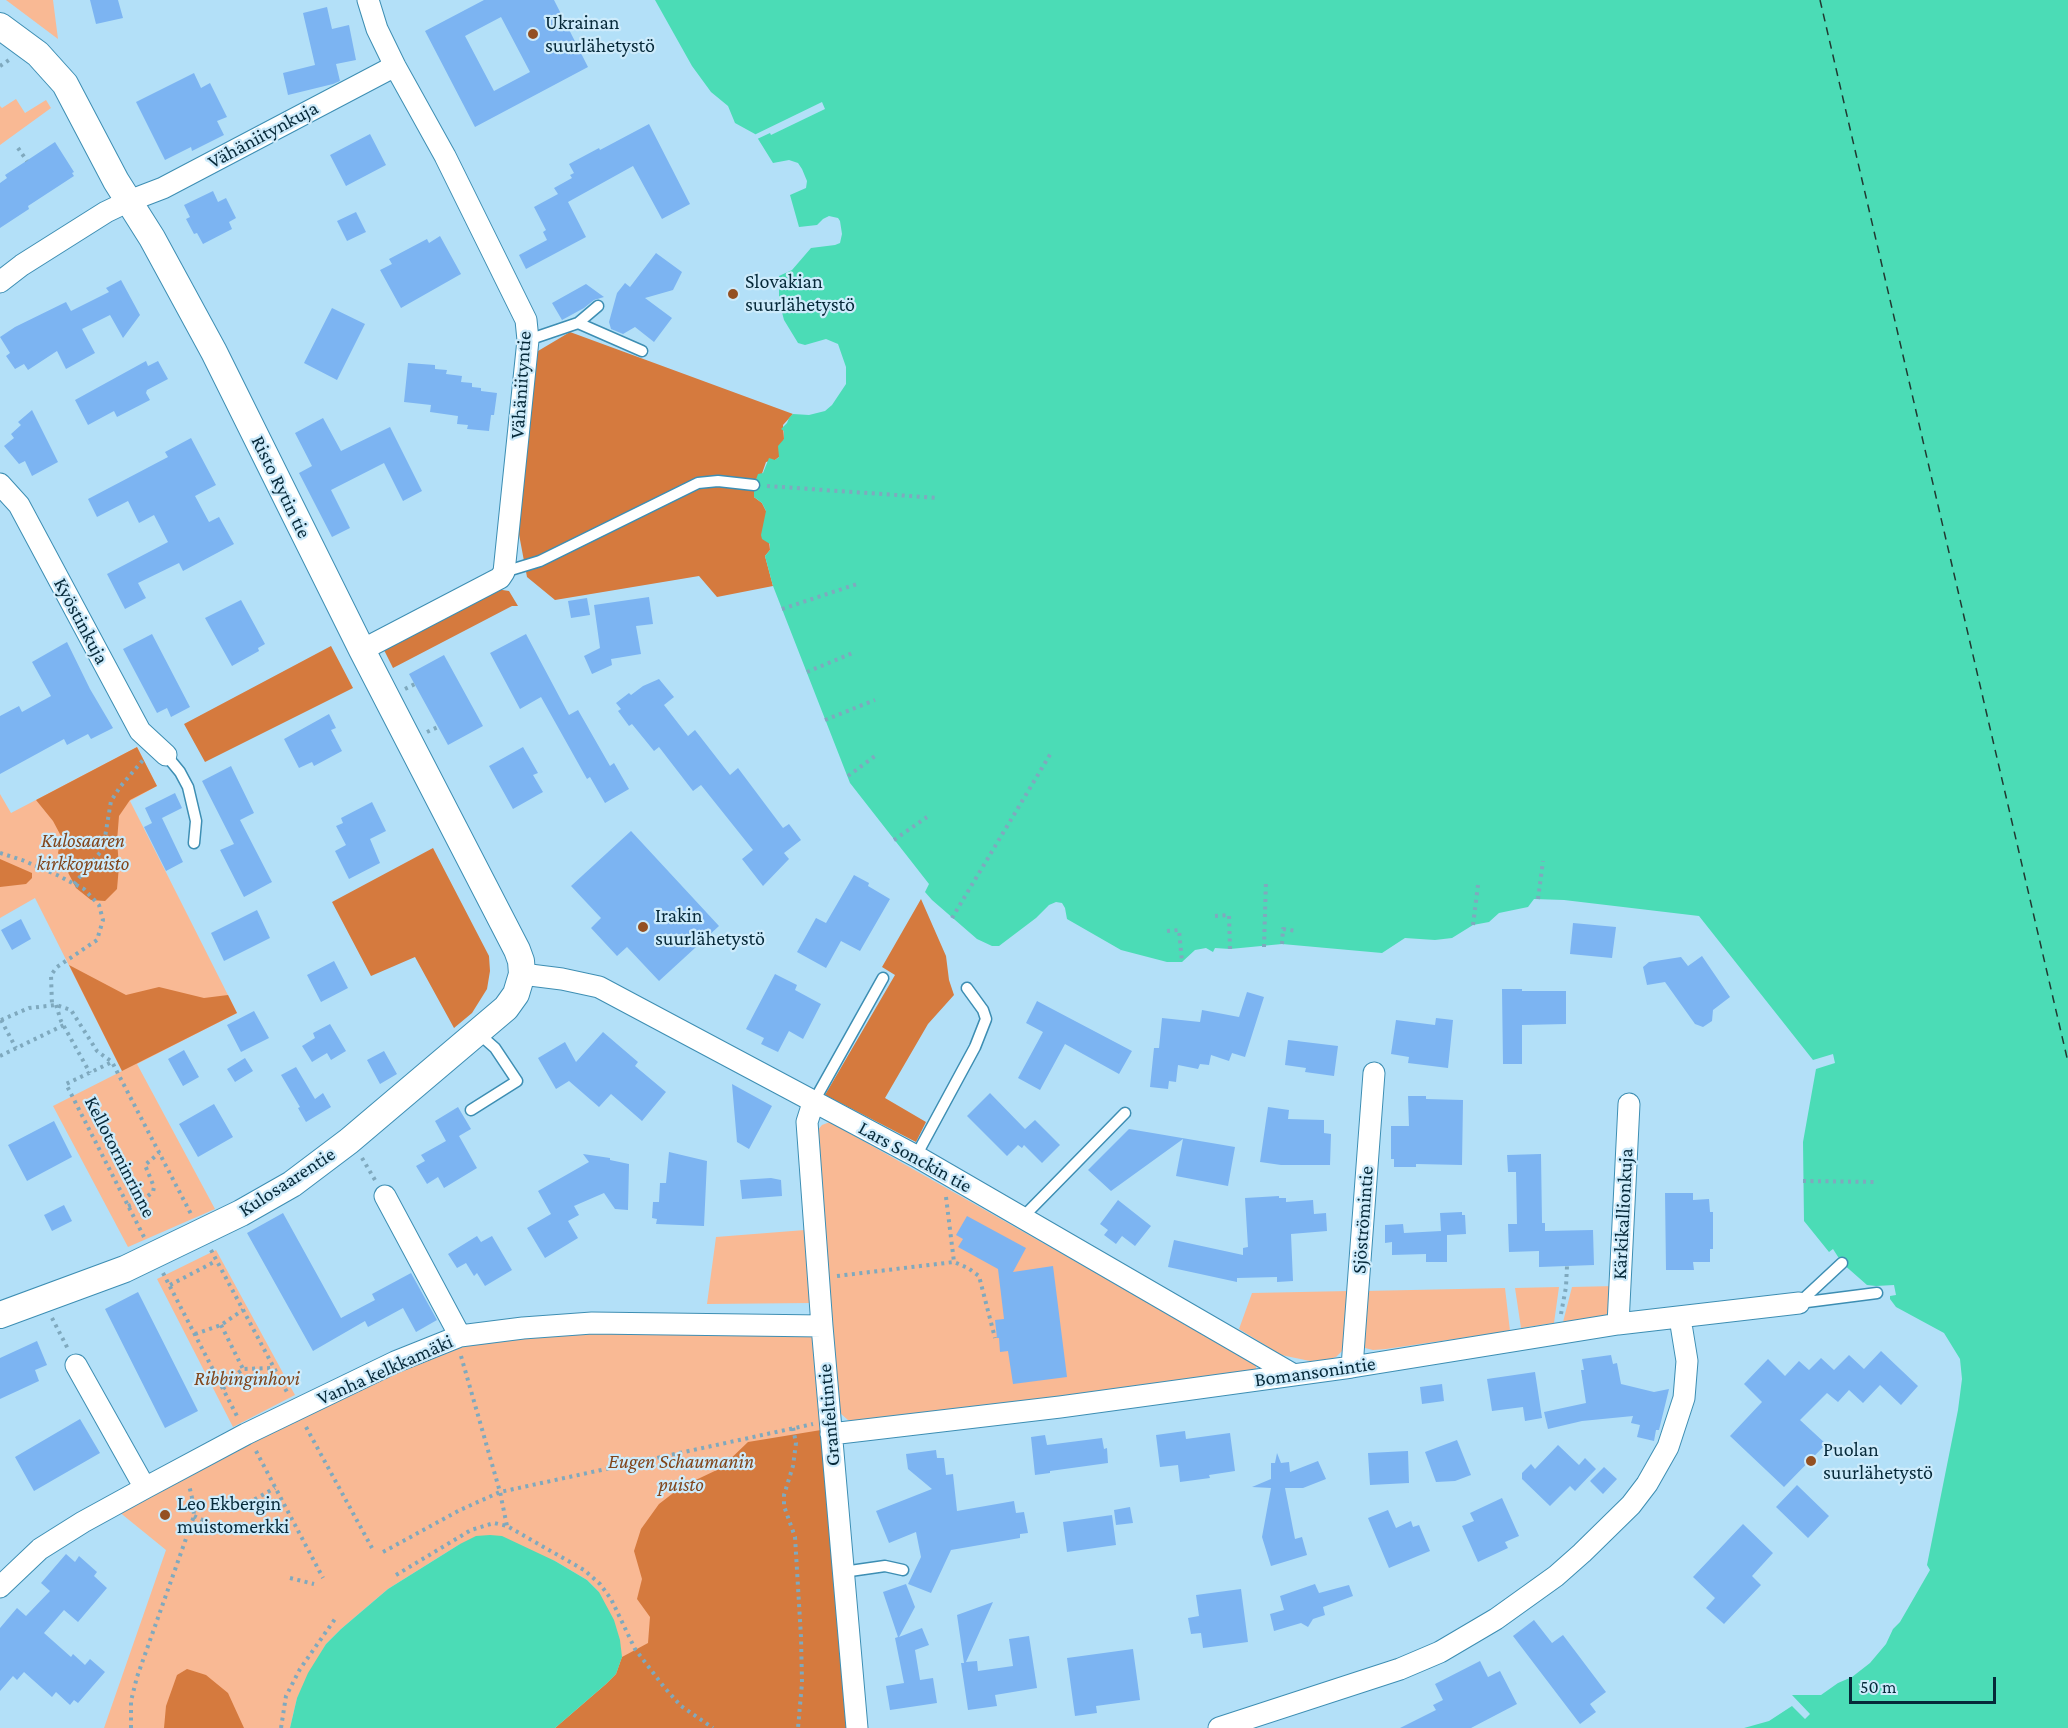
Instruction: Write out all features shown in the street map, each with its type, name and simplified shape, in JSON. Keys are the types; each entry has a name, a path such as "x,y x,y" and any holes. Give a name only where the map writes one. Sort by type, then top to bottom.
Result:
{"street":[{"name":"Vähäniityntie","path":"368,0 377,29 395,66 445,156 526,320 528,340 504,573"},
{"name":"Risto Rytin tie","path":"0,26 38,54 65,84 116,181 152,238 214,352 362,650 517,950 522,974"},
{"name":"Vähäniitynkuja","path":"0,282 22,264 106,212 162,188 395,66"},
{"name":"Kyöstinkuja","path":"0,484 19,505 140,731 161,750"},
{"path":"362,650 500,578 504,573"},
{"name":"Kulosaarentie","path":"0,1316 125,1269 158,1263 201,1233 292,1184 349,1141 506,1008 516,994 522,974"},
{"name":"Lars Sonckin tie","path":"522,974 599,987 916,1156 1294,1375"},
{"name":"Sjöströmintie","path":"1352,1367 1374,1073"},
{"name":"Granfeltintie","path":"813,1103 807,1122 830,1427 857,1728"},
{"name":"Kärkikallionkuja","path":"1618,1324 1629,1104"},
{"path":"385,1196 460,1336"},
{"name":"Bomansonintie","path":"830,1427 1060,1407 1352,1367 1557,1332 1799,1303"},
{"path":"1219,1728 1400,1669 1440,1652 1503,1614 1556,1576 1631,1505 1647,1484 1668,1447 1684,1398 1687,1362 1680,1318"},
{"name":"Vanha kelkkamäki","path":"0,1587 40,1549 145,1488 246,1434 395,1362 460,1336 592,1323 822,1326"},
{"path":"76,1365 145,1488"}],"lane":[{"path":"528,340 578,323 598,306"},
{"path":"578,323 642,351"},
{"path":"504,573 540,561 698,483 718,481 754,485"},
{"path":"161,750 180,772 188,787 196,821 194,843"},
{"path":"813,1103 883,978"},
{"path":"916,1156 975,1047 986,1019 983,1010 967,988"},
{"path":"471,1110 517,1081 495,1048 478,1033"},
{"path":"1023,1217 1125,1113"},
{"path":"1799,1303 1842,1263"},
{"path":"1799,1303 1877,1293"},
{"path":"843,1572 885,1566 903,1570"}],"path":[{"path":"0,66 9,60"},
{"path":"18,148 27,161"},
{"path":"784,487 939,498"},
{"path":"782,609 857,584"},
{"path":"807,672 855,652"},
{"path":"825,720 875,700"},
{"path":"74,884 103,849 111,801 120,787 161,750"},
{"path":"952,918 1051,753"},
{"path":"848,776 875,756"},
{"path":"894,840 927,817"},
{"path":"0,853 42,868 74,884 99,905 104,920 97,940 57,967 51,975 54,1005 90,1073"},
{"path":"1538,899 1543,861"},
{"path":"1264,947 1266,880"},
{"path":"1473,925 1478,885"},
{"path":"1215,916 1229,915 1230,949"},
{"path":"1282,944 1283,929 1296,931"},
{"path":"1167,931 1179,930 1182,962"},
{"path":"16,1048 0,1020 29,1008 54,1005"},
{"name":"Kellotorninrinne","path":"54,1005 71,1010 97,1051 112,1062 201,1233"},
{"path":"0,1056 64,1025"},
{"name":"Kellotorninrinne","path":"112,1062 66,1084 322,1578"},
{"path":"349,1141 385,1196"},
{"path":"128,1206 141,1202 153,1192 154,1187 145,1165 159,1152"},
{"path":"948,1175 946,1195 954,1262"},
{"path":"1803,1181 1877,1182"},
{"path":"170,1285 216,1261 283,1385"},
{"path":"818,1278 954,1262 979,1276 995,1338"},
{"path":"1557,1332 1566,1287 1567,1266"},
{"path":"44,1299 76,1365"},
{"path":"195,1335 221,1325 243,1310"},
{"path":"221,1325 243,1369"},
{"path":"460,1336 460,1351 500,1492 507,1526"},
{"path":"223,1389 243,1369 274,1368"},
{"path":"297,1410 372,1548"},
{"path":"382,1552 460,1510 500,1492 793,1428 830,1427"},
{"path":"793,1428 796,1443 793,1466 784,1495 784,1506 795,1537 802,1683 798,1728"},
{"path":"131,1728 131,1701 137,1677 194,1516 193,1502 184,1468"},
{"path":"248,1503 275,1488"},
{"path":"194,1516 209,1523"},
{"path":"396,1575 471,1530 494,1523 507,1526 584,1570 600,1584 611,1599 635,1649 664,1687 681,1706 713,1728"},
{"path":"290,1578 314,1584"},
{"path":"281,1728 286,1696 300,1669 335,1619"}],"green space":[{"path":"6,0 53,0 58,39"},
{"path":"16,99 25,113 46,100 51,108 0,145 0,106 2,108"},
{"path":"570,332 793,414 783,425 784,439 779,457 766,462 754,497 762,503 766,511 770,550 765,556 773,586 717,597 699,576 555,600 527,577 518,529 533,354"},
{"path":"496,589 509,591 518,606 512,606 393,668 384,650"},
{"path":"331,646 353,688 205,762 184,724"},
{"name":"Kulosaaren kirkkopuisto","path":"137,747 157,786 130,801 237,1013 137,1064 215,1209 128,1247 53,1106 122,1071 35,898 0,918 0,794 11,813"},
{"path":"137,747 157,786 130,800 119,816 117,889 105,901 91,900 76,888 58,853 61,836 53,821 36,800"},
{"path":"433,848 489,956 490,971 487,989 472,1013 454,1028 415,957 371,976 332,902"},
{"path":"0,859 32,873 32,878 26,884 0,887"},
{"path":"921,899 946,956 949,980 954,995 928,1024 885,1098 926,1122 916,1142 825,1095 895,975 882,967"},
{"path":"69,965 126,995 159,987 204,998 228,995 237,1013 122,1071"},
{"path":"830,1122 1256,1364 1256,1369 865,1423 848,1420 840,1413 839,1407 817,1131 822,1125"},
{"path":"805,1230 811,1303 707,1304 716,1237"},
{"name":"Ribbinginhovi","path":"216,1250 295,1395 233,1427 157,1279"},
{"path":"1615,1286 1613,1311 1607,1316 1563,1322 1572,1287"},
{"path":"1559,1287 1554,1323 1521,1328 1515,1288"},
{"path":"1505,1288 1510,1331 1373,1350 1365,1348 1361,1342 1365,1291"},
{"path":"1349,1291 1343,1350 1336,1357 1310,1361 1281,1355 1239,1329 1252,1293"},
{"name":"Eugen Schaumanin puisto","path":"533,1333 810,1335 846,1728 555,1728 606,1684 599,1592 587,1580 555,1561 460,1544 388,1589 326,1644 297,1698 290,1728 104,1728 166,1550 118,1511 258,1435 452,1347"},
{"path":"821,1430 846,1728 555,1728 616,1674 622,1657 648,1643 650,1617 637,1599 642,1579 634,1551 641,1529 659,1504 681,1487 721,1468 748,1442"},
{"path":"187,1669 206,1675 228,1693 244,1728 164,1728 166,1706 177,1675"}],"shaded area":[{"path":"655,0 2068,0 2068,1728 1744,1728 1769,1721 1792,1706 1805,1719 1810,1714 1792,1695 1821,1695 1838,1683 1852,1677 1870,1663 1900,1622 1930,1570 1927,1565 1958,1410 1962,1379 1960,1359 1944,1333 1896,1307 1890,1299 1890,1296 1896,1295 1894,1285 1867,1285 1842,1263 1833,1249 1829,1252 1804,1221 1803,1142 1816,1069 1835,1063 1833,1054 1813,1060 1699,916 1564,900 1534,899 1528,907 1499,913 1489,922 1473,925 1452,938 1435,940 1405,938 1382,953 1282,944 1230,949 1215,948 1213,952 1206,948 1195,950 1182,962 1167,962 1121,950 1067,919 1062,903 1056,902 1049,905 1036,918 999,946 992,946 977,939 925,892 929,884 850,783 773,586 765,556 770,550 770,544 762,539 761,535 766,511 762,503 754,497 754,485 758,474 763,473 769,458 775,460 779,457 778,446 784,439 784,431 781,429 789,418 793,414 809,415 825,411 832,405 846,384 846,367 838,344 826,339 805,345 798,343 784,320 779,301 779,276 792,270 811,248 840,243 842,234 840,221 838,218 829,216 817,225 799,227 790,195 806,188 807,181 802,169 798,163 789,160 773,163 755,134 735,123 728,106 711,92 692,66"},
{"path":"476,1536 502,1536 555,1561 587,1580 599,1592 614,1620 622,1657 616,1674 606,1684 555,1728 290,1728 297,1698 308,1673 326,1644 341,1629 388,1589 460,1544"}],"pier":[{"path":"822,102 825,109 771,135 770,133 755,140 752,136"}],"building":[{"path":"90,0 118,0 123,18 96,24"},
{"path":"484,0 554,0 588,67 475,127 425,31","holes":["501,17 530,72 494,91 465,36"]},
{"path":"327,7 332,29 349,25 356,60 336,64 340,81 288,95 283,73 315,65 303,13"},
{"path":"194,73 201,88 210,83 227,117 217,121 224,135 192,151 191,147 165,160 136,102"},
{"path":"649,124 690,204 662,219 633,166 568,202 586,237 526,269 519,255 547,240 543,232 546,230 534,207 558,194 554,188 572,178 570,175 574,173 569,164"},
{"path":"370,134 386,165 346,186 330,155"},
{"path":"55,142 74,172 72,173 74,176 28,206 29,209 0,228 0,183 7,178 5,175"},
{"path":"213,191 218,202 226,198 236,218 229,222 232,229 203,244 197,233 194,234 186,219 190,217 184,205"},
{"path":"356,212 366,232 347,241 337,221"},
{"path":"440,236 461,274 401,308 380,270 392,264 389,259 427,239 429,243"},
{"path":"656,253 682,272 673,290 645,298 672,318 654,342 635,327 623,334 611,329 609,322 617,293 625,283 630,287"},
{"path":"121,280 140,315 123,338 110,315 82,329 95,353 66,369 57,351 28,370 24,364 15,369 6,356 10,353 0,337 15,327 66,302 71,311 109,292 106,288"},
{"path":"586,284 604,297 594,300 562,320 552,303"},
{"path":"332,308 365,324 337,380 304,363"},
{"path":"146,361 148,366 158,361 168,379 147,390 146,393 150,400 117,417 114,411 88,425 75,400"},
{"path":"408,363 435,365 435,369 447,370 446,374 462,376 461,382 472,383 472,387 497,393 489,431 467,429 468,425 457,424 458,416 430,412 431,405 404,402"},
{"path":"32,410 58,462 32,476 25,461 19,464 4,446 14,438 11,434 21,425 18,422"},
{"path":"323,418 341,451 390,427 422,491 403,501 384,463 331,490 350,528 332,537 299,473 312,466 295,433"},
{"path":"191,438 216,485 195,496 209,522 219,517 234,544 183,571 179,563 138,583 146,598 125,609 107,574 168,542 154,515 139,523 128,501 97,517 88,499 168,457 165,452"},
{"path":"649,597 653,624 636,626 641,654 611,659 612,665 592,674 584,656 600,648 594,605"},
{"path":"587,598 590,615 571,618 568,601"},
{"path":"241,600 265,644 258,648 259,651 232,666 205,618"},
{"path":"152,634 190,707 171,717 167,708 157,713 123,649"},
{"path":"526,634 569,715 578,710 610,766 614,763 629,789 605,803 590,777 587,779 541,697 520,709 490,653"},
{"path":"67,642 90,689 113,728 91,739 88,734 67,745 64,739 0,774 0,716 19,706 22,712 51,696 32,662"},
{"path":"444,655 483,726 448,745 409,674"},
{"path":"659,679 674,697 664,705 688,736 695,730 730,775 738,768 783,828 789,824 801,840 784,853 789,859 763,886 742,859 753,850 701,785 693,791 659,747 654,751 632,724 629,726 618,711 621,709 616,703 629,693 631,695 643,686"},
{"path":"329,714 336,728 331,730 342,751 314,766 312,762 299,768 284,739"},
{"path":"523,747 538,773 533,775 543,792 513,809 489,766"},
{"path":"231,766 254,813 240,820 272,882 244,897 220,850 234,844 202,781"},
{"path":"175,793 182,808 152,823 145,808"},
{"path":"372,802 386,831 370,839 380,863 349,879 335,851 346,845 336,826 343,823 341,818"},
{"path":"162,818 183,862 166,871 144,827"},
{"path":"631,831 719,926 659,981 627,947 617,956 591,928 601,918 571,886"},
{"path":"854,875 890,899 860,951 841,941 826,968 797,952 816,918 826,923"},
{"path":"257,910 270,938 224,961 211,933"},
{"path":"21,919 31,939 12,950 1,930"},
{"path":"1573,923 1616,927 1612,958 1570,954"},
{"path":"1702,956 1730,997 1713,1010 1712,1021 1703,1027 1695,1024 1665,982 1647,985 1643,967 1649,962 1681,957 1688,966"},
{"path":"334,961 348,988 321,1002 307,975"},
{"path":"775,974 797,985 795,990 821,1004 803,1039 789,1031 778,1052 761,1044 764,1038 746,1029"},
{"path":"1502,989 1566,991 1566,1024 1522,1025 1522,1064 1503,1064"},
{"path":"1247,992 1264,997 1245,1057 1232,1053 1229,1061 1211,1055 1209,1065 1200,1064 1198,1069 1178,1065 1176,1082 1169,1081 1168,1089 1150,1087 1154,1048 1159,1048 1162,1018 1200,1022 1202,1010 1239,1017"},
{"path":"1037,1001 1132,1051 1119,1074 1065,1044 1040,1090 1018,1078 1043,1032 1026,1023"},
{"path":"254,1011 269,1038 241,1052 227,1025"},
{"path":"1436,1018 1453,1020 1448,1068 1408,1063 1409,1057 1391,1054 1396,1020 1435,1025"},
{"path":"330,1024 346,1051 331,1060 327,1053 312,1062 302,1046 315,1038 313,1033"},
{"path":"603,1032 638,1062 635,1066 666,1092 642,1121 611,1094 599,1107 569,1081 556,1089 538,1058 565,1042 576,1062"},
{"path":"1288,1040 1338,1046 1334,1076 1305,1072 1306,1068 1285,1065"},
{"path":"184,1050 199,1077 183,1086 168,1059"},
{"path":"384,1051 397,1074 380,1084 367,1060"},
{"path":"245,1058 253,1071 235,1082 227,1069"},
{"path":"296,1067 315,1099 323,1093 331,1107 306,1122 281,1075"},
{"path":"732,1084 772,1106 749,1149 737,1142"},
{"path":"990,1093 1025,1129 1035,1120 1060,1145 1042,1163 1024,1145 1022,1148 1018,1145 1007,1156 967,1116"},
{"path":"1408,1096 1463,1100 1462,1165 1416,1164 1416,1167 1394,1167 1394,1159 1391,1159 1391,1126 1409,1126"},
{"path":"214,1104 233,1137 198,1157 179,1124"},
{"path":"458,1107 471,1129 459,1136 477,1168 444,1188 438,1177 427,1184 416,1166 425,1161 421,1155 446,1141 435,1121"},
{"path":"1268,1107 1289,1110 1288,1119 1324,1120 1324,1133 1331,1134 1330,1165 1281,1165 1260,1162"},
{"path":"54,1121 72,1157 27,1181 8,1145"},
{"path":"1129,1129 1235,1147 1228,1186 1176,1176 1183,1139 1111,1191 1088,1170"},
{"path":"669,1152 707,1161 704,1226 656,1224 657,1219 652,1218 653,1202 659,1202 660,1183 666,1183"},
{"path":"583,1154 610,1158 610,1160 629,1164 628,1210 615,1209 604,1193 574,1206 579,1215 568,1221 578,1238 545,1258 527,1228 551,1214 538,1191 589,1162"},
{"path":"1541,1154 1542,1223 1545,1223 1545,1231 1593,1230 1594,1265 1539,1267 1539,1251 1509,1252 1508,1224 1517,1224 1516,1172 1508,1172 1507,1155"},
{"path":"771,1178 781,1180 782,1196 742,1199 740,1180"},
{"path":"1665,1193 1693,1193 1693,1200 1709,1199 1710,1212 1713,1212 1713,1249 1710,1249 1710,1262 1693,1262 1694,1270 1666,1270"},
{"path":"1279,1196 1279,1198 1286,1198 1286,1202 1313,1200 1314,1214 1326,1213 1327,1231 1291,1234 1293,1281 1277,1282 1277,1277 1237,1278 1237,1282 1168,1267 1174,1240 1243,1255 1243,1248 1248,1247 1245,1198"},
{"path":"1118,1200 1151,1226 1135,1246 1122,1236 1116,1244 1104,1235 1108,1230 1100,1224"},
{"path":"64,1205 72,1221 52,1231 44,1215"},
{"path":"1462,1212 1462,1215 1465,1215 1466,1234 1447,1235 1447,1262 1426,1262 1426,1254 1392,1255 1392,1242 1385,1243 1385,1225 1403,1224 1404,1233 1441,1231 1440,1213"},
{"path":"283,1213 341,1318 375,1300 372,1294 411,1273 437,1320 416,1332 403,1308 368,1327 365,1321 313,1351 247,1233"},
{"path":"967,1216 1026,1248 1013,1272 1053,1266 1067,1377 1013,1384 1008,1351 1000,1352 999,1338 997,1338 995,1320 1004,1319 998,1269 958,1247 963,1239 956,1235"},
{"path":"477,1236 481,1242 492,1236 512,1270 485,1286 477,1273 474,1276 466,1263 457,1268 448,1254"},
{"path":"138,1292 198,1411 165,1428 105,1309"},
{"path":"37,1341 47,1365 35,1370 39,1381 0,1399 0,1358"},
{"path":"1881,1351 1918,1386 1901,1405 1880,1385 1863,1403 1849,1390 1838,1402 1827,1393 1800,1420 1826,1444 1784,1487 1730,1436 1762,1402 1744,1384 1768,1359 1785,1376 1799,1361 1809,1370 1821,1358 1834,1370 1849,1355 1864,1369"},
{"path":"1611,1355 1613,1364 1617,1363 1621,1384 1654,1392 1669,1389 1654,1441 1637,1437 1640,1425 1631,1423 1633,1416 1582,1421 1548,1429 1544,1412 1586,1403 1581,1370 1584,1370 1582,1359"},
{"path":"1535,1372 1542,1418 1525,1421 1523,1407 1492,1411 1487,1379"},
{"path":"1442,1384 1444,1401 1422,1404 1420,1387"},
{"path":"80,1419 100,1453 34,1491 15,1457"},
{"path":"1185,1431 1186,1439 1230,1433 1235,1471 1209,1475 1210,1478 1180,1482 1178,1465 1160,1467 1156,1435"},
{"path":"1045,1435 1047,1445 1102,1438 1104,1449 1107,1448 1108,1463 1035,1475 1031,1437"},
{"path":"1457,1440 1471,1475 1455,1481 1436,1482 1425,1452"},
{"path":"1558,1445 1579,1465 1585,1458 1596,1469 1575,1491 1570,1486 1550,1506 1522,1479 1522,1473 1531,1464 1535,1469"},
{"path":"936,1450 937,1458 944,1458 946,1475 953,1474 957,1511 1014,1501 1016,1513 1024,1512 1028,1533 1020,1534 1020,1538 951,1550 931,1593 908,1584 921,1557 916,1532 889,1543 876,1511 932,1489 908,1469 906,1454"},
{"path":"1408,1451 1409,1483 1370,1485 1368,1453"},
{"path":"1277,1453 1281,1463 1289,1462 1290,1472 1318,1461 1326,1479 1303,1488 1285,1488 1295,1539 1302,1537 1307,1555 1271,1566 1262,1537 1271,1488 1252,1487 1271,1479 1271,1463 1275,1463"},
{"path":"1604,1467 1617,1479 1603,1494 1590,1481"},
{"path":"1797,1485 1829,1516 1808,1538 1776,1507"},
{"path":"1502,1498 1519,1536 1505,1542 1508,1548 1478,1562 1462,1526 1474,1521 1470,1513"},
{"path":"1130,1507 1133,1523 1116,1525 1114,1510"},
{"path":"1388,1510 1396,1528 1411,1521 1413,1527 1419,1525 1430,1551 1389,1568 1368,1518"},
{"path":"1112,1515 1116,1545 1067,1552 1063,1522"},
{"path":"1743,1524 1773,1553 1752,1576 1761,1585 1724,1624 1706,1608 1715,1598 1693,1577"},
{"path":"66,1554 75,1562 79,1556 97,1572 94,1576 107,1588 78,1622 64,1610 44,1633 71,1657 73,1654 85,1665 90,1659 105,1672 78,1703 74,1700 70,1705 56,1692 52,1697 24,1672 17,1680 13,1676 0,1691 0,1628 17,1608 26,1616 50,1591 41,1583"},
{"path":"906,1584 915,1607 899,1637 922,1628 929,1645 915,1650 920,1680 933,1678 937,1703 890,1710 886,1686 904,1683 895,1638 898,1637 883,1592"},
{"path":"1315,1584 1319,1593 1349,1585 1353,1596 1323,1607 1325,1615 1313,1619 1308,1627 1301,1623 1274,1631 1270,1614 1284,1610 1280,1596"},
{"path":"1241,1589 1248,1642 1203,1648 1201,1633 1191,1634 1188,1618 1199,1616 1196,1595"},
{"path":"993,1602 966,1662 977,1661 978,1671 1013,1666 1009,1639 1029,1636 1037,1688 995,1695 997,1706 968,1710 957,1615"},
{"path":"1534,1620 1552,1643 1563,1635 1606,1692 1590,1704 1596,1712 1580,1724 1513,1636"},
{"path":"1133,1649 1140,1700 1096,1706 1097,1713 1075,1716 1067,1658"},
{"path":"1480,1661 1488,1677 1500,1671 1517,1704 1471,1728 1400,1728 1436,1710 1433,1705 1443,1700 1435,1684"}],"ferry route":[{"path":"1820,0 2068,1062"}],"place":[{"name":"Ukrainan suurlähetystö","path":"533,34"},
{"name":"Slovakian suurlähetystö","path":"733,294"},
{"name":"Irakin suurlähetystö","path":"643,927"},
{"name":"Puolan suurlähetystö","path":"1811,1461"},
{"name":"Leo Ekbergin muistomerkki","path":"165,1515"}]}
